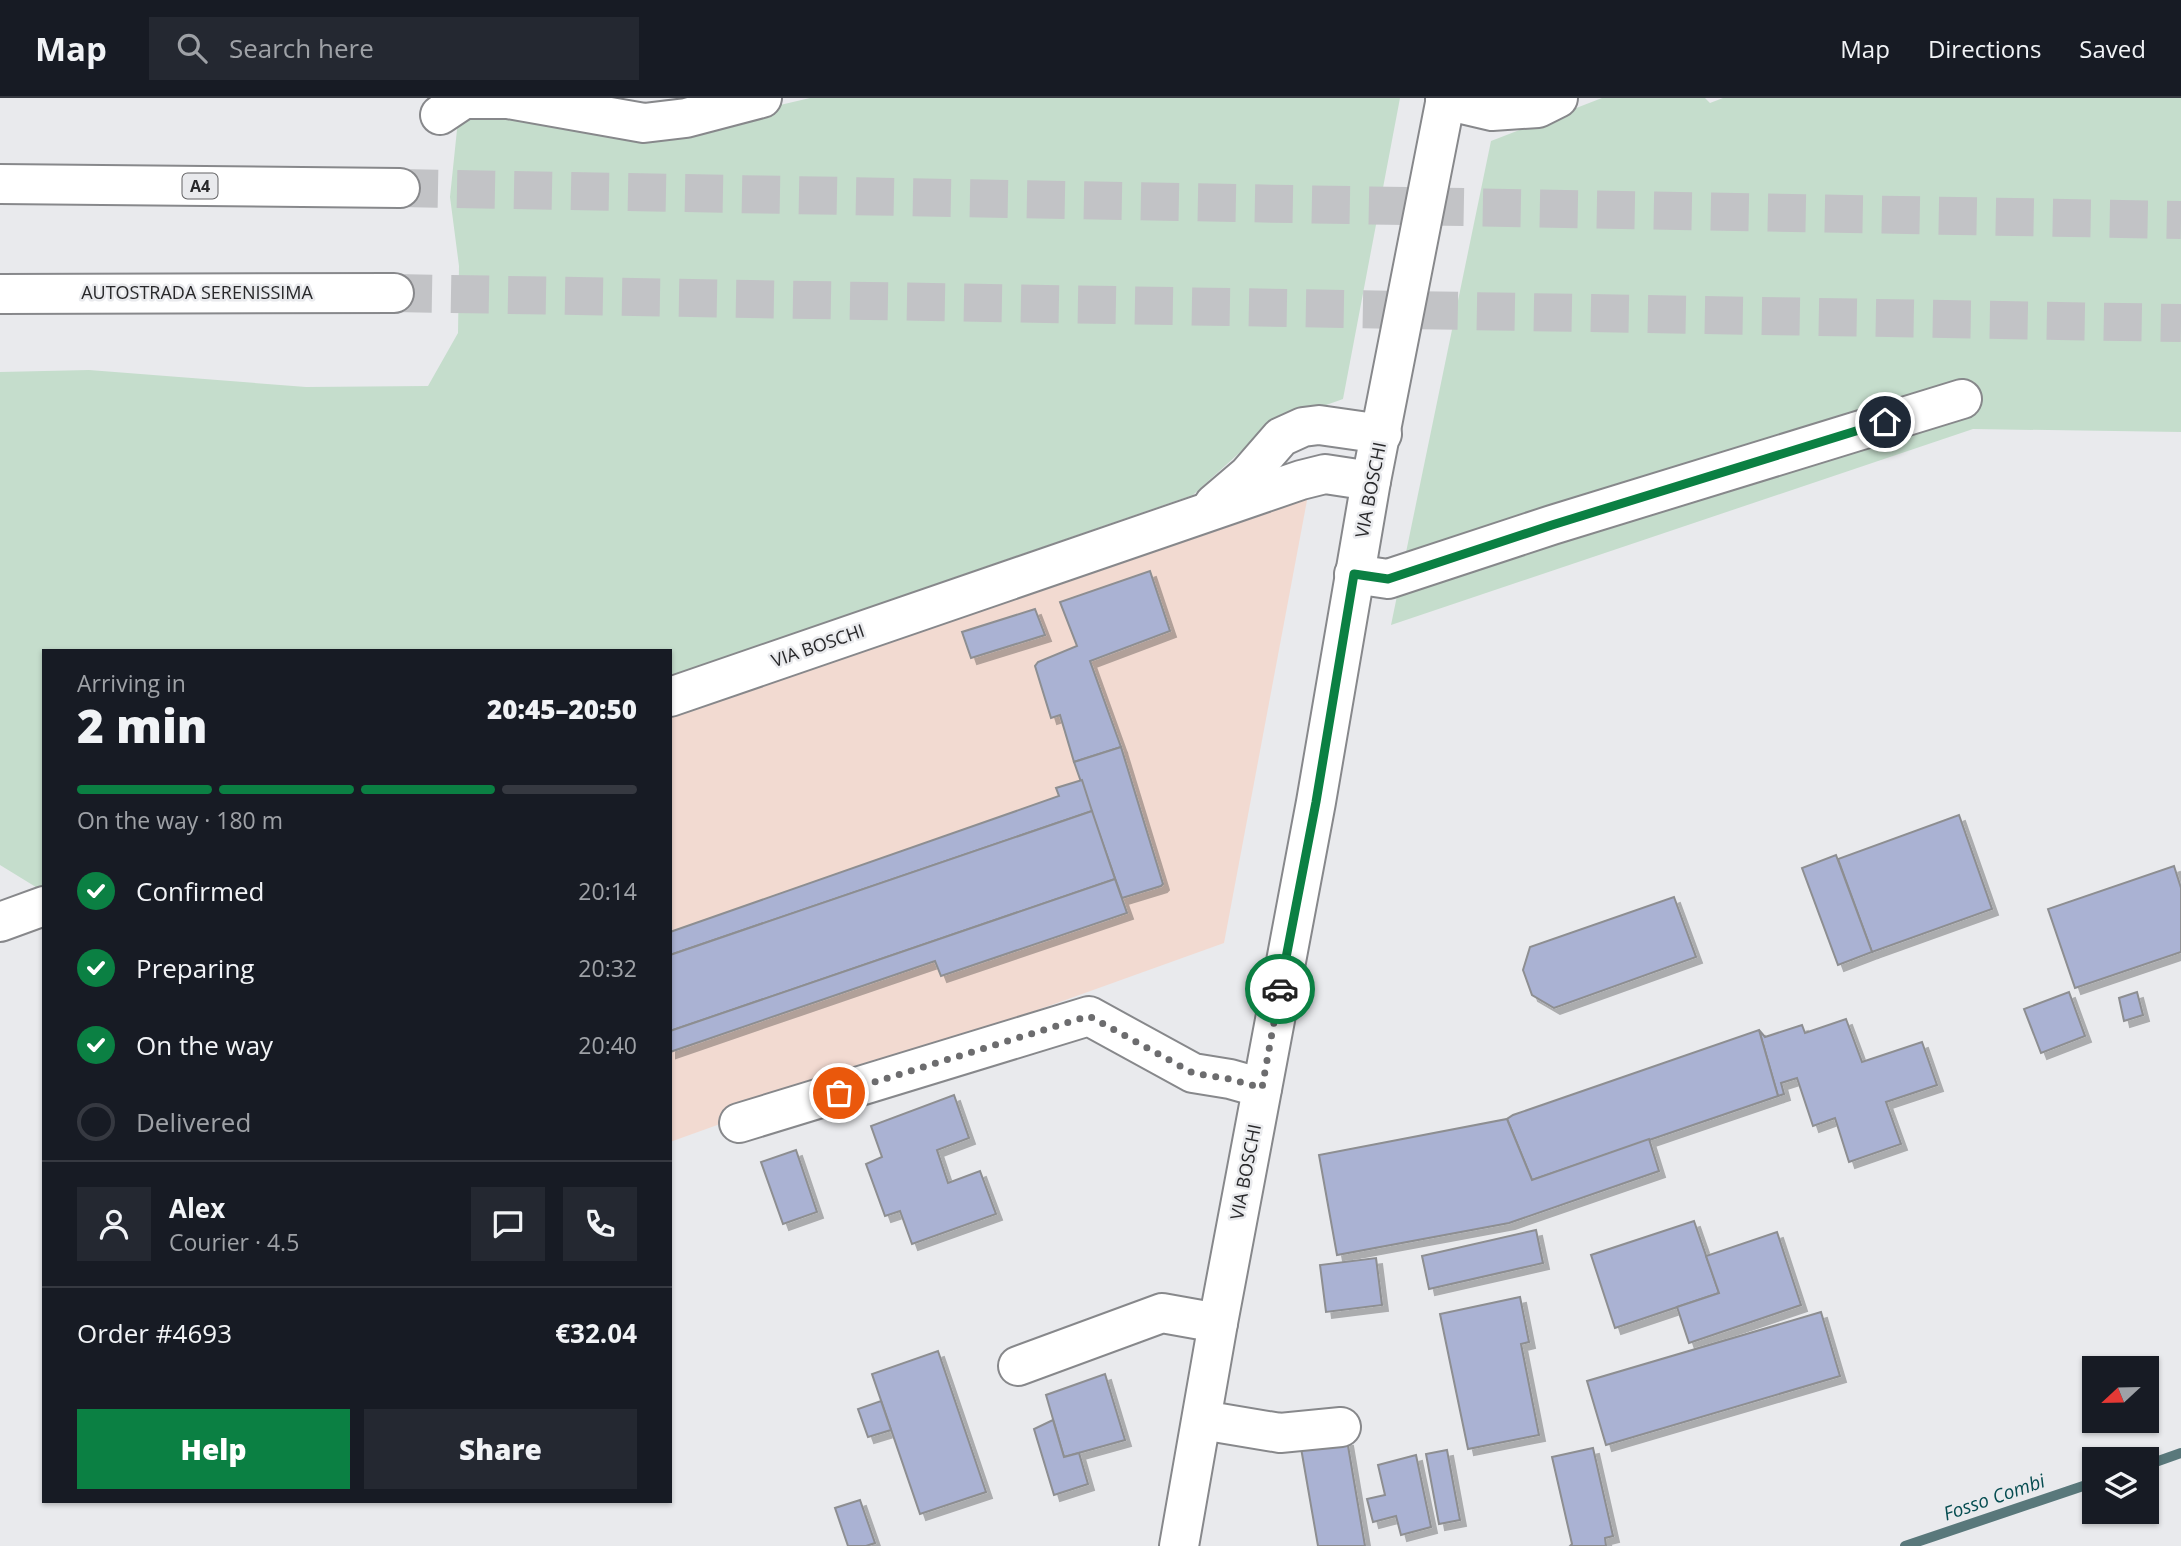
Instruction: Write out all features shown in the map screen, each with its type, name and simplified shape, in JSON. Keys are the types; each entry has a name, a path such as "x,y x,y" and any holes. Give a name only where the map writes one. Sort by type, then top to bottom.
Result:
{"main road":[{"path":"440,115 464,99 508,99 644,122 686,118 762,98"},
{"path":"1446,99 1492,111 1538,108 1558,98"},
{"name":"VIA BOSCHI","path":"1179,1546 1316,802 1371,481 1446,99"},
{"name":"A4","path":"0,184 400,188"},
{"name":"AUTOSTRADA SERENISSIMA","path":"0,294 394,293"},
{"path":"1354,574 1388,579 1552,525 1962,399"},
{"path":"1204,513 1248,475 1281,437 1303,427 1319,425 1382,434"},
{"name":"VIA BOSCHI","path":"672,696 1301,480 1325,474 1371,481"},
{"path":"3,913 42,906"},
{"path":"739,1123 1089,1016 1193,1073 1262,1088"},
{"path":"1018,1366 1162,1313 1218,1323"},
{"path":"1202,1420 1280,1433 1340,1427"}],"shaded area":[{"path":"1308,495 1224,943 672,1141 672,711"}],"green space":[{"path":"810,98 1400,98 1343,399 1270,425 1193,495 672,675 672,649 42,649 42,891 0,865 0,372 89,370 306,387 428,386 458,333 459,266 450,197 458,120 492,100 648,136"},
{"path":"1602,98 1705,98 1710,103 1723,98 2181,98 2181,432 1973,429 1391,625 1491,141"}],"building":[{"path":"1150,571 1170,631 1090,661 1121,747 1074,762 1060,715 1051,718 1035,666 1038,662 1077,646 1060,602"},
{"path":"1035,609 1045,635 971,658 962,632"},
{"path":"1121,747 1163,884 1122,898 1074,762"},
{"path":"1082,780 1092,811 672,954 672,931 1059,796 1056,788"},
{"path":"1092,811 1115,879 672,1030 672,954"},
{"path":"1959,815 1992,909 1872,952 1838,859"},
{"path":"1836,855 1872,952 1838,965 1802,868"},
{"path":"2174,866 2181,888 2181,952 2075,988 2048,909"},
{"path":"1115,879 1127,913 941,976 935,961 672,1051 672,1030"},
{"path":"1674,897 1696,957 1554,1008 1532,995 1523,970 1530,947"},
{"path":"2069,992 2085,1036 2041,1053 2024,1009"},
{"path":"2137,992 2143,1015 2124,1021 2119,998"},
{"path":"1846,1019 1862,1062 1922,1042 1937,1085 1886,1102 1901,1144 1849,1162 1835,1118 1813,1126 1797,1078 1781,1083 1784,1094 1778,1096 1759,1030 1765,1037 1802,1025 1805,1033"},
{"path":"1759,1030 1778,1096 1532,1180 1507,1119 1513,1115"},
{"path":"954,1095 969,1138 937,1150 948,1183 980,1171 996,1214 912,1244 900,1211 885,1216 866,1164 882,1157 871,1126"},
{"path":"1507,1119 1532,1180 1649,1139 1659,1171 1509,1223 1337,1255 1319,1155"},
{"path":"796,1150 817,1212 783,1224 761,1162"},
{"path":"1694,1221 1719,1293 1615,1328 1591,1255"},
{"path":"1536,1230 1543,1263 1429,1289 1422,1256"},
{"path":"1777,1232 1801,1305 1689,1343 1677,1307 1719,1293 1706,1256"},
{"path":"1376,1258 1382,1305 1326,1312 1320,1265"},
{"path":"1520,1297 1529,1342 1521,1344 1539,1435 1468,1449 1440,1314"},
{"path":"1821,1312 1840,1376 1606,1445 1587,1381"},
{"path":"938,1351 986,1492 920,1514 872,1374"},
{"path":"1105,1374 1125,1440 1064,1457 1046,1395"},
{"path":"881,1401 891,1430 868,1437 858,1409"},
{"path":"1053,1420 1064,1457 1079,1453 1088,1484 1054,1495 1034,1429"},
{"path":"1347,1440 1365,1546 1318,1546 1301,1448"},
{"path":"1593,1448 1613,1536 1605,1538 1606,1546 1570,1546 1572,1544 1552,1457"},
{"path":"1447,1450 1460,1520 1439,1524 1426,1454"},
{"path":"1416,1455 1431,1527 1401,1535 1396,1516 1373,1522 1367,1499 1385,1495 1378,1465"},
{"path":"860,1500 875,1543 848,1546 835,1508"}],"waterway":[{"name":"Fosso Combi","path":"2159,1461 2181,1453"},
{"name":"Fosso Combi","path":"1905,1546 2082,1486"}],"tunnel":[{"path":"400,188 2181,220"},
{"path":"394,293 2181,323"}],"way so far":[{"path":"839,1093 1089,1016 1193,1073 1262,1088 1280,989"}],"route":[{"path":"1280,989 1316,802 1354,574 1388,579 1885,422"}]}
